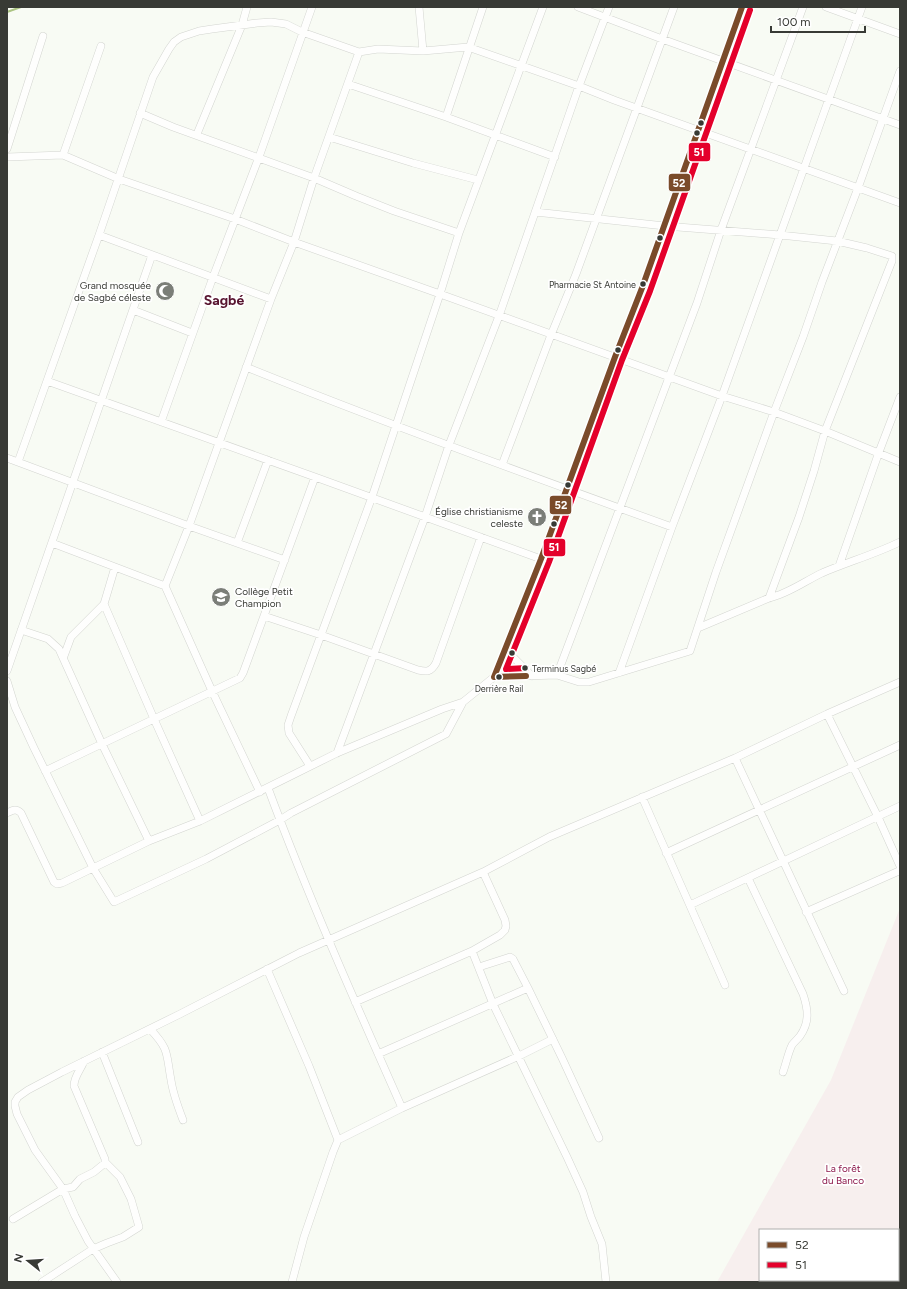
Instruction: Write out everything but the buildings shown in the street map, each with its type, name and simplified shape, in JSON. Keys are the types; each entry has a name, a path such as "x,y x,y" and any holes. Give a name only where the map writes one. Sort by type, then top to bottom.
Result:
{"street":[{"path":"197,134 242,25 247,7"},
{"path":"161,422 212,277 258,157 312,7"},
{"path":"419,7 423,51"},
{"path":"446,117 468,47 483,7"},
{"path":"310,766 289,733 288,725 372,497 459,233 543,7"},
{"path":"578,7 829,100 900,124"},
{"path":"337,753 425,517 449,445 499,316 579,86 609,7"},
{"path":"502,465 551,335 576,274 674,7"},
{"path":"7,681 15,707 93,868 114,902 206,859 280,820 290,813 446,734 464,702 494,677 542,559 568,489 615,356 665,226 742,7"},
{"path":"557,675 697,303 721,230 803,7"},
{"path":"826,7 900,34"},
{"path":"619,673 722,396 862,7"},
{"path":"18,462 119,179 153,77 174,42 181,37 199,31 257,23 280,23 359,52 378,49 423,51 468,47 900,203"},
{"path":"7,149 43,36"},
{"path":"63,155 101,46"},
{"path":"165,586 220,443 271,299 294,242 314,178 359,52"},
{"path":"494,677 557,675 579,682 589,682 690,651 716,572 900,71"},
{"path":"348,84 446,117 555,157"},
{"path":"140,113 173,127 197,134 314,178 394,211 459,233"},
{"path":"329,137 413,164 478,180"},
{"path":"7,157 63,155 119,179 235,219 294,242 551,335 615,356 722,396 774,412 879,452 900,462"},
{"path":"535,212 665,226 780,234 837,241 890,255 892,258 825,431 800,517 769,598"},
{"path":"99,235 271,299"},
{"path":"7,671 152,255"},
{"path":"133,310 192,333"},
{"path":"246,367 335,403 672,528"},
{"path":"46,381 542,559"},
{"path":"839,566 900,397"},
{"path":"7,458 285,560"},
{"path":"237,543 268,460"},
{"path":"46,771 240,678 316,477"},
{"path":"264,616 321,634 427,672 432,670 436,663 481,537"},
{"path":"698,628 781,594 839,566 876,553 900,542"},
{"path":"52,543 165,586 212,691 260,792"},
{"path":"64,656 71,637 104,604 115,567"},
{"path":"104,604 200,821"},
{"path":"21,630 48,639 64,656 102,744 149,841"},
{"path":"505,649 532,676"},
{"path":"117,1282 93,1249 75,1216 63,1189 35,1150 17,1114 15,1102 18,1097 28,1090 84,1061 267,969 483,872 549,837 735,758 827,714 900,682"},
{"path":"7,813 15,809 21,813 54,882 57,884 62,883 149,841 200,821 337,753 442,708 464,702"},
{"path":"806,912 899,871 900,868 878,817 827,714"},
{"path":"666,853 900,745"},
{"path":"735,758 844,991"},
{"path":"268,788 329,940 402,1108"},
{"path":"642,798 725,985"},
{"path":"690,905 900,806"},
{"path":"355,1002 472,951 500,935 505,930 505,920 483,872"},
{"path":"748,878 808,1007 806,1027 792,1046 783,1072"},
{"path":"472,951 494,1004 583,1192 590,1217 602,1244 606,1282"},
{"path":"479,967 510,957 513,959 553,1039 599,1138"},
{"path":"267,969 309,1066 338,1140"},
{"path":"378,1054 528,988"},
{"path":"150,1029 161,1040 167,1052 170,1078 183,1120"},
{"path":"292,1282 304,1238 338,1140 402,1108 519,1056 553,1039"},
{"path":"102,1052 138,1142"},
{"path":"42,1282 93,1249 123,1237 139,1227 131,1199 120,1177 105,1162 105,1158 74,1086 75,1078 82,1068 84,1061"},
{"path":"13,1218 63,1189 73,1187 80,1179 94,1172 105,1162"}],"green space":[{"name":"La forêt du Banco","path":"900,908 900,1282 717,1282 831,1080"}],"waterway":[{"path":"7,12 21,7"}],"transit line":[{"name":"52","path":"526,676 494,677 541,559 615,357 642,288 742,7"},
{"name":"51","path":"526,668 506,669 549,562 622,360 650,291 750,10"}],"place":[{"name":"Pharmacie St Antoine","path":"643,284"},
{"name":"Grand mosquée de Sagbé céleste","path":"165,291"},
{"name":"Église christianisme celeste","path":"537,517"},
{"name":"Collège Petit Champion","path":"221,597"},
{"name":"Terminus Sagbé","path":"525,668"},
{"name":"Derrière Rail","path":"499,677"}],"district":[{"name":"Sagbé","path":"224,300"}]}
